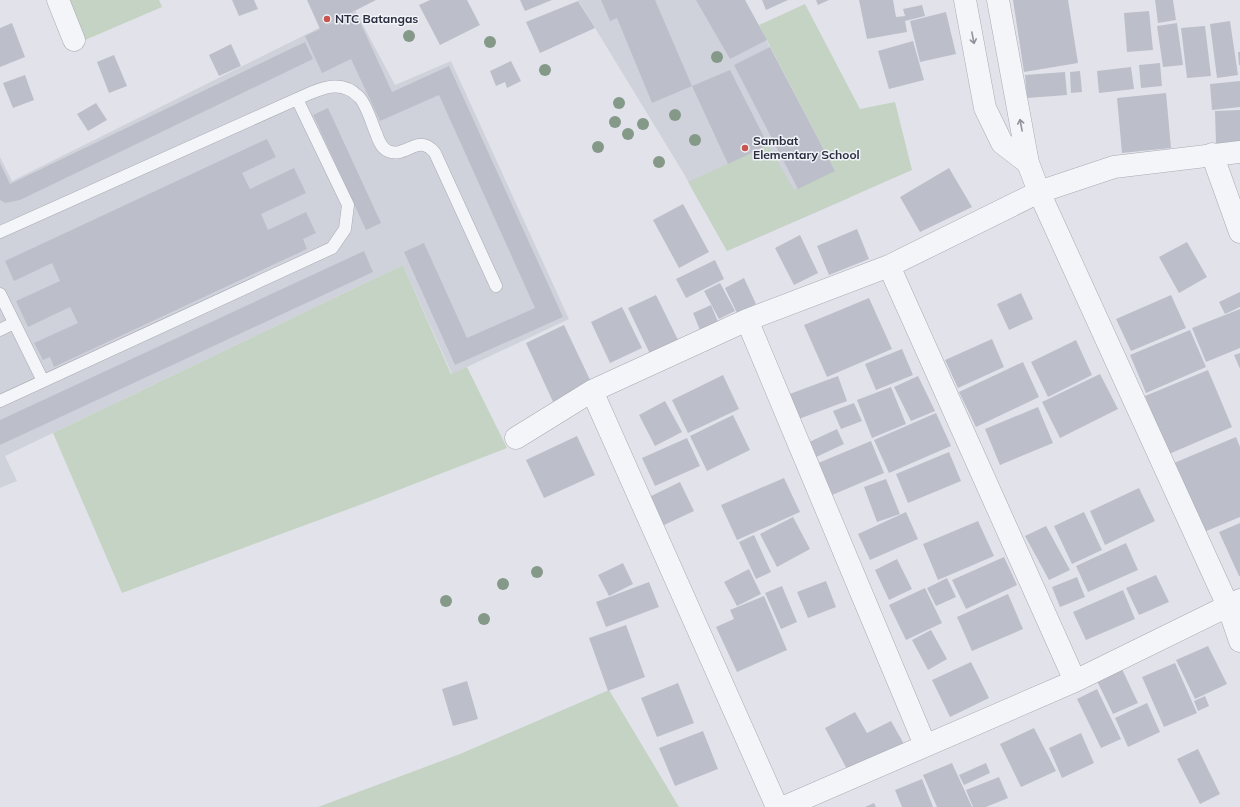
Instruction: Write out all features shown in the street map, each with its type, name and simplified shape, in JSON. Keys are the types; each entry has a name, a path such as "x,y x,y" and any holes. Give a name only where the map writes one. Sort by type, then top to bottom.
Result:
{"street":[{"path":"58,0 74,40"},
{"path":"966,0 986,108 1002,143 1028,163"},
{"path":"998,0 1028,163 1039,192 1234,603 1240,641"},
{"path":"516,438 592,391 747,320 889,266 1039,192 1114,168 1212,154 1240,152"},
{"path":"1212,154 1240,232"},
{"path":"889,266 1074,681"},
{"path":"747,320 925,745"},
{"path":"592,391 777,807"},
{"path":"784,807 1074,681 1234,603"}],"lane":[{"path":"0,232 325,86 345,87 360,97 380,142 386,150 395,153 421,144 429,146 435,153 496,286"},
{"path":"0,401 332,248 345,229 348,205 297,99"},
{"path":"0,294 43,381"},
{"path":"0,330 14,323"}],"shaded area":[{"name":"Sambat Elementary School","path":"578,0 745,0 849,198 727,251 684,174"},
{"path":"355,10 395,85 451,61 569,319 452,374 403,265 5,456 17,481 0,488 0,157 12,181"}],"green space":[{"path":"68,0 159,0 162,7 85,40"},
{"path":"805,4 860,109 895,102 912,170 727,251 688,182 768,145 794,190 835,171 759,25"},
{"path":"403,265 451,374 467,367 507,448 365,503 122,593 53,433"},
{"path":"609,690 679,807 318,807 460,754"}],"building":[{"path":"232,0 254,0 258,9 239,16"},
{"path":"307,0 376,0 323,27 356,13 392,92 449,66 563,317 455,365 404,252 424,243 467,338 535,308 439,95 380,121 351,59 322,73 305,36 320,29"},
{"path":"430,0 467,0 480,25 440,45 419,5"},
{"path":"520,0 552,0 525,11"},
{"path":"601,0 655,0 692,86 652,103 617,18 610,21"},
{"path":"696,0 745,0 767,40 730,59"},
{"path":"762,0 788,0 766,10"},
{"path":"816,0 829,0 818,5"},
{"path":"859,0 893,0 896,17 905,16 903,9 922,5 925,16 905,21 907,32 867,39"},
{"path":"1013,0 1068,0 1078,63 1024,72"},
{"path":"1155,0 1173,0 1176,20 1158,23"},
{"path":"578,1 595,28 540,53 526,22"},
{"path":"1149,11 1153,50 1127,52 1124,13"},
{"path":"946,12 956,54 920,62 910,21"},
{"path":"1230,21 1238,75 1217,78 1210,24"},
{"path":"12,23 25,57 0,67 0,28"},
{"path":"1177,23 1183,65 1163,67 1157,26"},
{"path":"1205,26 1211,76 1187,78 1181,28"},
{"path":"913,41 924,80 889,89 878,51"},
{"path":"305,42 313,59 20,200 5,203 0,200 0,163 10,184"},
{"path":"231,44 241,66 219,76 209,55"},
{"path":"770,47 835,171 798,189 734,65"},
{"path":"1238,52 1240,52 1240,65 1239,65"},
{"path":"114,55 127,86 109,93 97,62"},
{"path":"511,61 521,81 507,88 505,82 496,86 490,71"},
{"path":"1160,63 1162,86 1141,88 1139,65"},
{"path":"1131,67 1134,89 1099,93 1097,71"},
{"path":"730,70 768,145 728,164 692,86"},
{"path":"1080,71 1082,92 1071,93 1070,72"},
{"path":"1065,72 1067,95 1027,98 1025,75"},
{"path":"25,75 34,100 13,108 3,83"},
{"path":"1240,81 1240,107 1212,110 1210,84"},
{"path":"1166,93 1171,148 1122,153 1117,98"},
{"path":"96,103 107,120 88,131 77,114"},
{"path":"328,108 381,223 366,230 313,115"},
{"path":"1240,110 1240,143 1216,144 1215,111"},
{"path":"267,139 276,157 242,173 250,189 294,168 306,193 261,214 268,230 306,212 316,233 303,239 307,249 54,367 50,357 43,360 34,343 78,323 70,307 28,327 16,301 60,281 52,263 14,281 5,261"},
{"path":"949,168 972,207 920,232 900,197"},
{"path":"683,204 709,252 679,268 653,220"},
{"path":"857,229 869,259 829,275 817,246"},
{"path":"800,235 818,273 794,285 775,248"},
{"path":"1187,242 1207,277 1179,293 1159,257"},
{"path":"364,251 373,272 0,445 0,420"},
{"path":"715,260 724,279 686,298 676,279"},
{"path":"744,278 756,304 737,313 725,288"},
{"path":"720,283 735,311 719,319 704,291"},
{"path":"1240,292 1240,307 1225,314 1219,302"},
{"path":"1021,293 1033,319 1009,330 997,304"},
{"path":"656,295 680,344 652,358 628,308"},
{"path":"1171,295 1186,328 1131,351 1116,319"},
{"path":"869,298 892,349 827,377 804,325"},
{"path":"711,305 718,322 700,330 693,313"},
{"path":"622,307 642,348 610,363 591,322"},
{"path":"1240,309 1240,348 1206,362 1192,328"},
{"path":"564,325 593,386 554,404 526,343"},
{"path":"1190,330 1206,367 1146,393 1130,355"},
{"path":"992,339 1004,367 958,388 945,360"},
{"path":"1076,340 1092,375 1048,397 1031,362"},
{"path":"902,349 913,375 876,390 865,364"},
{"path":"1240,353 1240,369 1234,355"},
{"path":"1023,362 1039,397 976,427 959,392"},
{"path":"1208,370 1232,427 1169,454 1145,396"},
{"path":"1100,374 1118,409 1060,438 1042,402"},
{"path":"723,375 739,409 688,433 672,400"},
{"path":"838,376 847,401 796,420 787,395"},
{"path":"918,376 935,411 911,421 894,387"},
{"path":"891,387 906,424 872,438 857,400"},
{"path":"665,401 682,432 655,446 639,415"},
{"path":"854,403 862,421 841,429 833,411"},
{"path":"1038,407 1053,443 1000,465 985,429"},
{"path":"936,413 951,446 889,473 874,440"},
{"path":"733,415 750,450 707,471 690,436"},
{"path":"837,429 844,444 812,459 805,444"},
{"path":"577,436 595,475 544,498 526,460"},
{"path":"1236,437 1240,447 1240,517 1204,532 1174,463"},
{"path":"687,438 700,466 655,486 642,458"},
{"path":"871,441 884,473 825,498 811,466"},
{"path":"949,452 961,481 908,503 896,474"},
{"path":"784,478 800,512 737,540 721,505"},
{"path":"886,479 900,514 877,522 864,487"},
{"path":"680,482 694,511 662,526 649,497"},
{"path":"1139,488 1155,521 1105,545 1090,511"},
{"path":"906,512 918,539 870,560 858,534"},
{"path":"1084,512 1102,550 1072,564 1054,526"},
{"path":"793,517 810,549 777,567 760,534"},
{"path":"978,521 994,556 938,580 923,544"},
{"path":"1240,523 1240,576 1239,576 1219,532"},
{"path":"1046,526 1070,570 1049,580 1025,536"},
{"path":"754,535 771,572 756,579 739,542"},
{"path":"1126,543 1138,570 1088,592 1076,566"},
{"path":"1004,557 1017,585 966,609 952,580"},
{"path":"897,559 912,589 889,600 875,570"},
{"path":"623,563 633,584 609,596 598,575"},
{"path":"749,569 761,594 737,606 724,582"},
{"path":"1156,575 1169,602 1139,615 1126,588"},
{"path":"1077,577 1085,597 1060,607 1052,587"},
{"path":"947,578 956,597 936,606 927,588"},
{"path":"826,581 836,607 808,618 797,592"},
{"path":"649,582 659,607 606,627 596,602"},
{"path":"782,586 797,622 781,629 765,593"},
{"path":"925,588 942,623 906,640 889,605"},
{"path":"1123,590 1135,619 1086,640 1073,612"},
{"path":"1008,594 1023,629 972,651 957,617"},
{"path":"764,596 787,650 737,672 716,627 734,619 730,610"},
{"path":"626,625 645,677 608,691 589,638"},
{"path":"931,630 947,659 928,670 912,640"},
{"path":"1208,646 1227,684 1195,699 1176,660"},
{"path":"971,662 989,698 950,717 932,680"},
{"path":"1175,663 1197,713 1164,727 1142,677"},
{"path":"1121,667 1138,703 1113,714 1096,679"},
{"path":"467,681 478,719 453,726 442,689"},
{"path":"678,683 694,723 657,737 641,698"},
{"path":"1097,689 1121,739 1101,748 1077,699"},
{"path":"1205,696 1209,706 1198,711 1194,701"},
{"path":"1147,703 1160,732 1128,747 1115,718"},
{"path":"855,712 867,733 891,721 904,744 849,773 825,728"},
{"path":"1034,728 1056,771 1021,787 1000,744"},
{"path":"703,731 718,769 675,786 659,748"},
{"path":"1081,733 1094,763 1062,778 1049,748"},
{"path":"1198,749 1220,794 1200,804 1177,759"},
{"path":"952,763 972,807 937,807 923,775"},
{"path":"986,763 990,773 964,785 959,775"},
{"path":"999,777 1008,798 986,807 973,807 966,790"},
{"path":"922,779 933,807 902,807 895,790"},
{"path":"874,803 876,807 865,807"}],"place":[{"name":"NTC Batangas","path":"327,19"},
{"name":"Sambat Elementary School","path":"745,148"}]}
